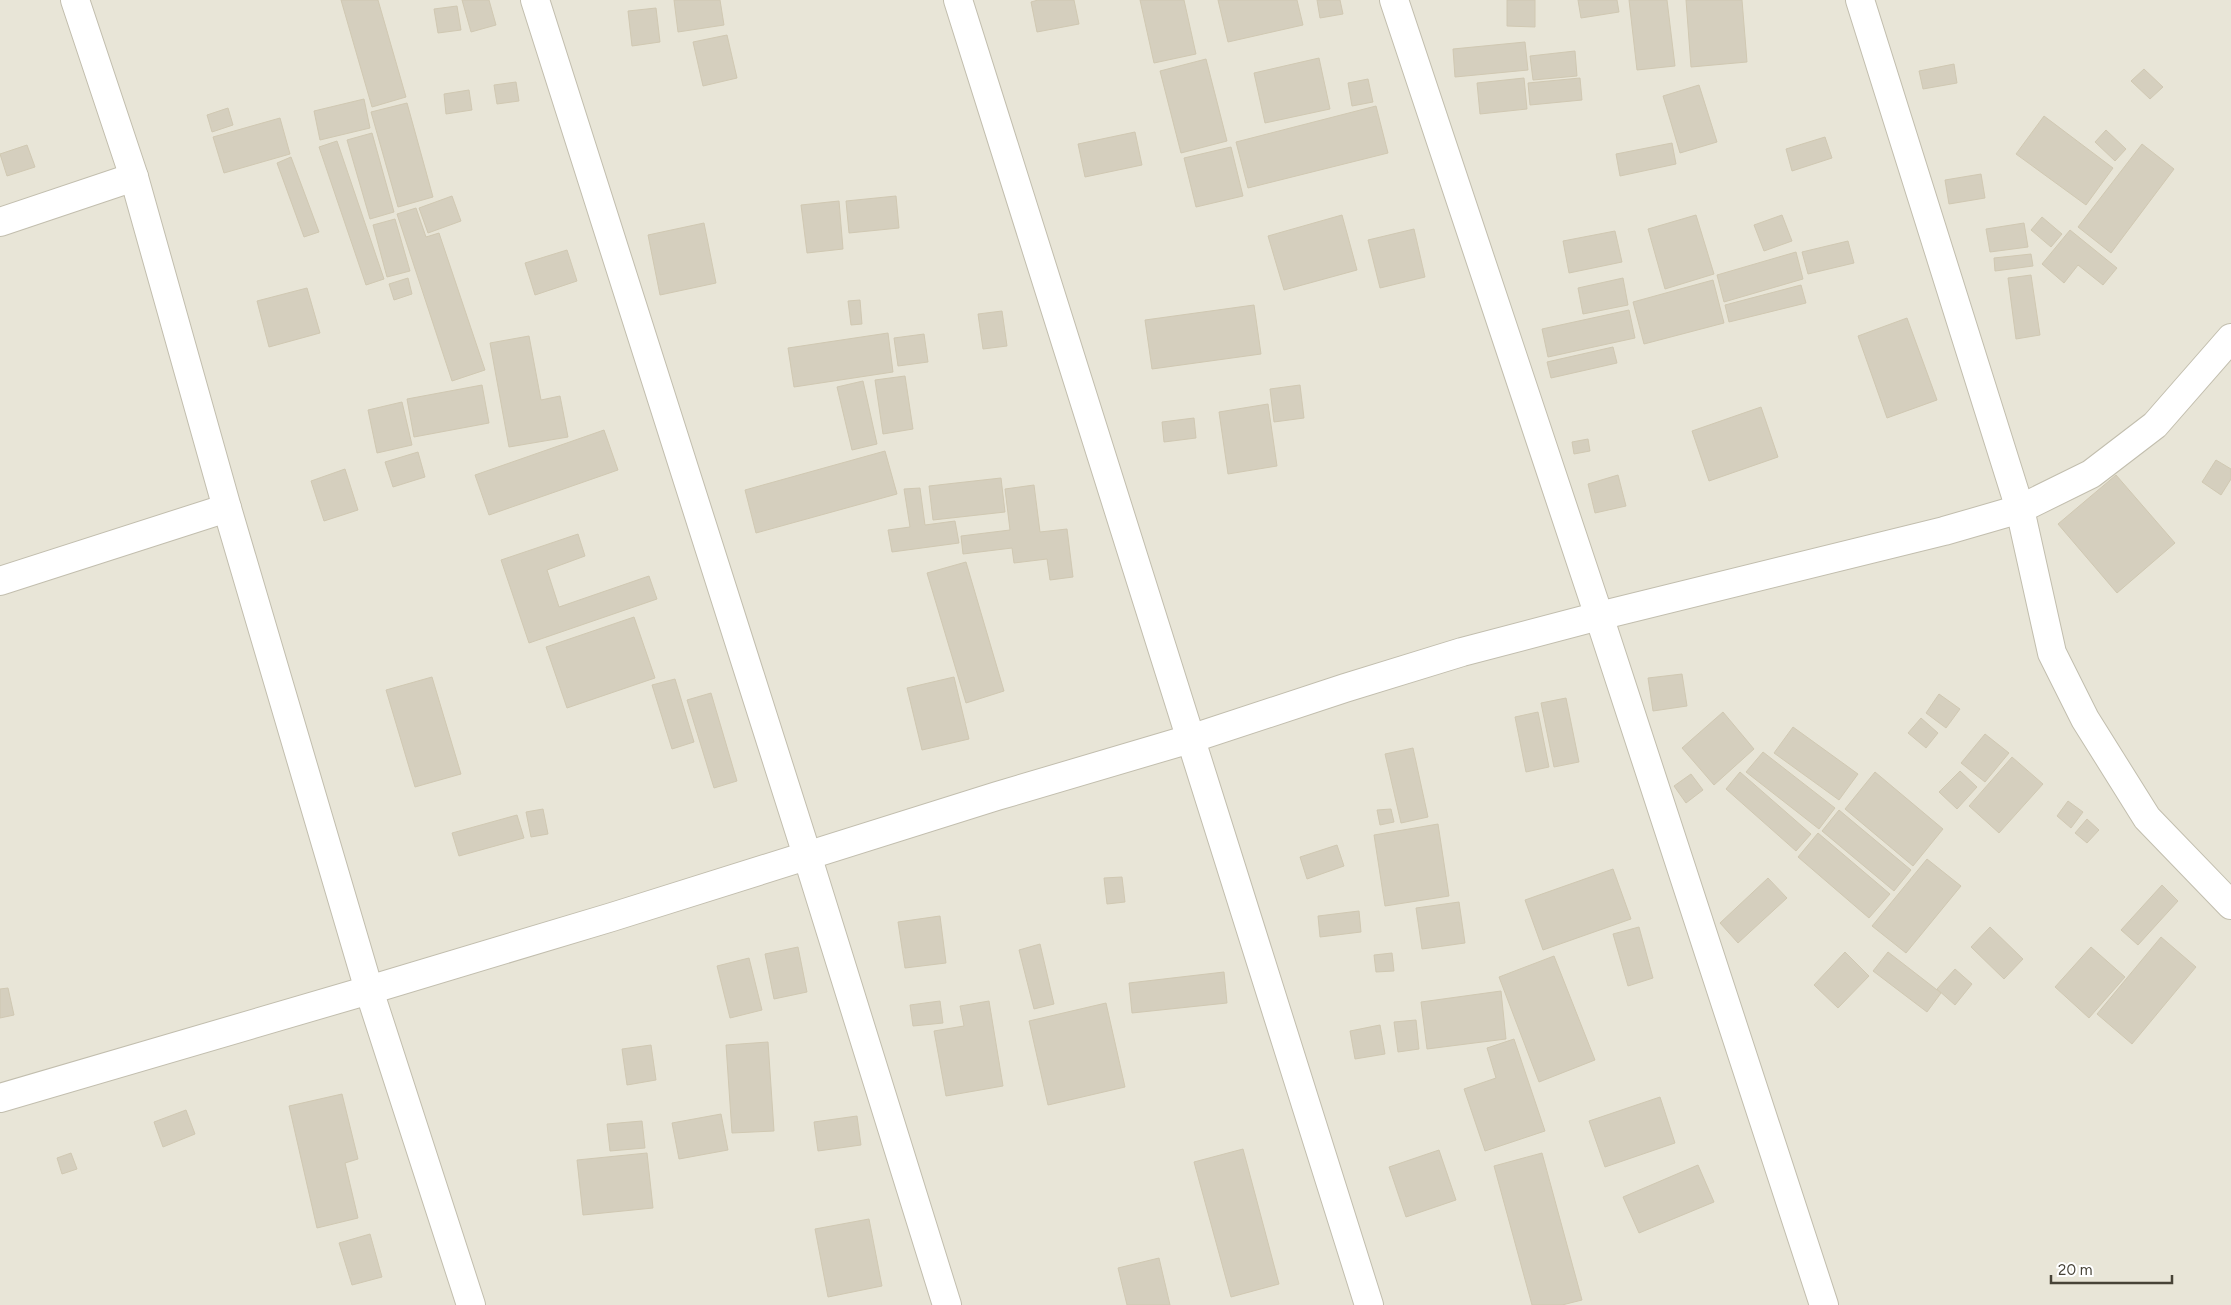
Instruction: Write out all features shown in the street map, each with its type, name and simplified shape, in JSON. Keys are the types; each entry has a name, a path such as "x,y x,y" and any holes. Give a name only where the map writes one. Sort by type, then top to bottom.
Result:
{"street":[{"path":"75,0 134,177 227,508 369,990 472,1305"},
{"path":"535,0 806,855 946,1305"},
{"path":"958,0 1369,1305"},
{"path":"1394,0 1824,1305"},
{"path":"1860,0 2020,509 2052,653 2085,719 2147,818 2231,905"},
{"path":"0,222 134,177"},
{"path":"0,1098 369,990 1190,739 1390,674 1598,616 1944,531 2020,509 2092,474 2155,425 2231,338"},
{"path":"0,581 227,508"}],"shaded area":[{"path":"0,0 2231,0 2231,1305 0,1305"}],"building":[{"path":"341,0 378,0 406,97 372,107"},
{"path":"462,0 489,0 496,25 471,32"},
{"path":"674,0 720,0 724,25 678,32"},
{"path":"1038,0 1074,0 1079,24 1037,32 1031,2"},
{"path":"1140,0 1184,0 1196,54 1154,63"},
{"path":"1218,0 1297,0 1303,25 1228,42"},
{"path":"1317,0 1340,0 1343,14 1320,18"},
{"path":"1507,0 1535,0 1535,27 1507,26"},
{"path":"1578,0 1617,0 1619,12 1581,18"},
{"path":"1629,0 1667,0 1675,66 1637,70"},
{"path":"1686,0 1742,0 1747,62 1691,67"},
{"path":"457,6 461,30 438,33 434,9"},
{"path":"656,8 660,42 632,46 628,11"},
{"path":"727,35 737,78 703,86 693,42"},
{"path":"1525,42 1528,70 1455,77 1453,49"},
{"path":"1575,51 1577,76 1533,80 1530,56"},
{"path":"1319,58 1330,109 1265,123 1254,73"},
{"path":"1206,59 1227,141 1181,153 1160,71"},
{"path":"1954,64 1957,83 1923,89 1919,71"},
{"path":"2144,69 2163,87 2150,99 2131,81"},
{"path":"1524,78 1527,109 1480,114 1477,83"},
{"path":"1580,78 1582,100 1530,105 1528,83"},
{"path":"1368,79 1373,102 1352,106 1348,83"},
{"path":"516,82 519,101 497,104 494,85"},
{"path":"1699,85 1717,142 1680,153 1663,96"},
{"path":"469,90 472,110 446,114 444,94"},
{"path":"364,99 370,128 320,140 314,111"},
{"path":"407,103 433,197 398,207 371,112"},
{"path":"1376,106 1388,153 1248,188 1236,142"},
{"path":"228,108 233,125 212,132 207,115"},
{"path":"2044,116 2113,168 2086,205 2016,154"},
{"path":"280,118 290,154 224,173 213,137"},
{"path":"2106,130 2126,149 2115,161 2095,142"},
{"path":"1135,132 1142,165 1085,177 1078,144"},
{"path":"372,133 394,212 370,219 347,140"},
{"path":"1825,137 1832,158 1792,171 1786,149"},
{"path":"337,141 384,279 366,285 319,147"},
{"path":"1672,143 1676,164 1620,176 1616,154"},
{"path":"2142,144 2174,169 2111,253 2078,227"},
{"path":"27,145 35,167 7,176 0,154"},
{"path":"1231,147 1243,196 1196,207 1184,158"},
{"path":"291,157 319,232 304,237 277,163"},
{"path":"1981,174 1985,198 1949,204 1945,180"},
{"path":"452,196 461,221 428,233 419,208"},
{"path":"896,196 899,228 849,233 846,201"},
{"path":"839,201 843,249 807,253 801,205"},
{"path":"416,208 426,237 439,233 485,370 452,381 397,214"},
{"path":"1342,215 1357,270 1284,290 1268,236"},
{"path":"1696,215 1714,274 1665,289 1648,229"},
{"path":"1782,215 1792,241 1764,251 1754,225"},
{"path":"2042,217 2062,234 2051,247 2031,230"},
{"path":"395,219 410,271 387,277 373,225"},
{"path":"704,223 716,283 660,295 648,235"},
{"path":"2024,223 2028,247 1990,252 1986,229"},
{"path":"1414,229 1425,277 1380,288 1368,240"},
{"path":"2070,230 2117,268 2103,285 2078,265 2064,283 2042,264"},
{"path":"1615,231 1622,262 1569,273 1563,241"},
{"path":"1848,241 1854,263 1808,274 1802,252"},
{"path":"567,250 577,281 535,295 525,263"},
{"path":"1796,252 1803,279 1724,302 1717,275"},
{"path":"2031,254 2033,266 1995,271 1994,258"},
{"path":"2031,275 2040,335 2016,339 2008,278"},
{"path":"408,278 412,294 394,300 389,284"},
{"path":"1623,278 1628,305 1583,314 1578,288"},
{"path":"1713,280 1724,323 1644,344 1633,302"},
{"path":"1801,285 1806,303 1729,322 1725,305"},
{"path":"307,288 320,333 269,347 257,301"},
{"path":"860,300 862,324 851,325 848,301"},
{"path":"1254,305 1261,354 1152,369 1145,320"},
{"path":"1629,310 1635,338 1548,357 1542,329"},
{"path":"1002,311 1007,346 983,349 978,314"},
{"path":"1907,318 1937,400 1887,418 1858,336"},
{"path":"888,333 893,372 794,387 788,348"},
{"path":"924,334 928,362 898,366 894,338"},
{"path":"529,336 541,400 560,396 568,437 509,447 490,343"},
{"path":"1613,347 1617,363 1551,378 1547,362"},
{"path":"905,376 913,429 883,434 875,380"},
{"path":"863,381 877,444 852,450 837,387"},
{"path":"482,385 489,423 414,437 407,399"},
{"path":"1300,385 1304,418 1274,422 1270,389"},
{"path":"402,402 412,445 377,453 368,410"},
{"path":"1268,404 1277,466 1228,474 1219,412"},
{"path":"1761,407 1778,457 1709,481 1692,431"},
{"path":"1194,418 1196,438 1164,442 1162,422"},
{"path":"604,430 618,470 489,515 475,475"},
{"path":"1588,439 1590,451 1574,454 1572,442"},
{"path":"885,451 897,494 756,533 745,490"},
{"path":"418,452 425,477 393,487 385,462"},
{"path":"2216,460 2231,469 2231,479 2221,495 2202,482"},
{"path":"345,469 358,510 324,521 311,481"},
{"path":"1618,475 1626,506 1595,513 1588,484"},
{"path":"2116,475 2175,543 2117,593 2058,524"},
{"path":"1001,478 1005,512 933,520 929,486"},
{"path":"1034,485 1040,532 1067,529 1073,577 1050,580 1047,559 1014,563 1012,548 963,554 961,536 1010,530 1005,489"},
{"path":"920,488 925,525 955,521 959,543 892,552 888,530 910,527 904,489"},
{"path":"578,534 585,556 547,570 559,607 649,576 657,599 529,643 501,560"},
{"path":"966,562 1004,691 966,703 927,573"},
{"path":"634,617 655,678 567,708 546,647"},
{"path":"1682,674 1687,706 1653,711 1648,678"},
{"path":"432,677 461,774 415,787 386,690"},
{"path":"954,677 969,739 922,750 907,688"},
{"path":"675,679 694,742 672,749 652,685"},
{"path":"711,693 737,781 714,788 687,700"},
{"path":"1939,694 1960,709 1946,728 1926,713"},
{"path":"1566,698 1579,762 1554,767 1541,703"},
{"path":"1538,712 1549,767 1526,772 1515,717"},
{"path":"1723,712 1754,749 1714,785 1682,748"},
{"path":"1921,718 1938,733 1926,748 1908,733"},
{"path":"1793,727 1858,774 1839,800 1774,753"},
{"path":"1985,734 2009,753 1985,782 1961,763"},
{"path":"1413,748 1428,817 1401,823 1385,754"},
{"path":"1763,752 1835,808 1819,829 1746,772"},
{"path":"2012,757 2043,784 1999,833 1969,806"},
{"path":"1960,771 1977,787 1957,809 1939,792"},
{"path":"1740,772 1811,834 1796,851 1726,789"},
{"path":"1875,772 1943,829 1913,866 1845,809"},
{"path":"1691,774 1703,790 1686,803 1674,786"},
{"path":"2068,801 2083,812 2071,828 2057,816"},
{"path":"543,809 548,834 531,837 526,812"},
{"path":"1391,809 1394,822 1380,825 1377,810"},
{"path":"1839,810 1911,870 1894,891 1822,831"},
{"path":"517,815 524,838 459,856 452,833"},
{"path":"2087,819 2099,830 2087,843 2075,833"},
{"path":"1438,824 1449,896 1385,906 1374,835"},
{"path":"1818,833 1890,894 1869,918 1798,857"},
{"path":"1337,845 1344,866 1307,879 1300,857"},
{"path":"1927,859 1961,886 1906,953 1872,926"},
{"path":"1613,869 1631,919 1543,950 1525,900"},
{"path":"1122,877 1125,902 1107,904 1104,878"},
{"path":"1768,878 1787,898 1738,943 1720,923"},
{"path":"2162,885 2178,901 2138,945 2121,930"},
{"path":"1459,902 1465,943 1422,949 1416,908"},
{"path":"1359,911 1361,932 1320,937 1318,916"},
{"path":"940,916 946,963 905,968 898,922"},
{"path":"1639,927 1653,978 1628,986 1613,934"},
{"path":"1990,927 2023,959 2004,979 1971,947"},
{"path":"2161,937 2196,967 2132,1044 2097,1014"},
{"path":"1040,944 1054,1004 1034,1009 1019,950"},
{"path":"798,947 807,992 774,999 765,954"},
{"path":"2091,947 2125,977 2089,1018 2055,987"},
{"path":"1845,952 1869,976 1838,1008 1814,985"},
{"path":"1888,952 1941,993 1927,1012 1873,971"},
{"path":"1392,953 1394,971 1376,972 1374,955"},
{"path":"1554,956 1595,1060 1539,1082 1499,977"},
{"path":"749,958 762,1010 730,1018 717,966"},
{"path":"1955,969 1972,984 1955,1005 1937,989"},
{"path":"1224,972 1227,1003 1132,1013 1129,983"},
{"path":"8,988 14,1015 0,1018 0,989"},
{"path":"1501,991 1506,1039 1427,1049 1421,1002"},
{"path":"940,1001 943,1023 913,1026 910,1005"},
{"path":"989,1001 1003,1086 946,1096 934,1031 964,1026 960,1006"},
{"path":"1106,1003 1125,1087 1048,1105 1029,1021"},
{"path":"1416,1020 1419,1049 1398,1052 1394,1022"},
{"path":"1380,1025 1385,1054 1355,1059 1350,1031"},
{"path":"1514,1039 1545,1131 1485,1151 1464,1089 1496,1078 1487,1048"},
{"path":"768,1042 774,1131 732,1133 726,1045"},
{"path":"651,1045 656,1080 627,1085 622,1049"},
{"path":"342,1094 358,1159 345,1163 358,1218 317,1228 289,1106"},
{"path":"1660,1097 1675,1143 1605,1167 1589,1121"},
{"path":"186,1110 195,1134 163,1147 154,1122"},
{"path":"721,1114 728,1150 679,1159 672,1123"},
{"path":"857,1116 861,1145 818,1151 814,1122"},
{"path":"642,1121 645,1148 610,1151 607,1124"},
{"path":"1243,1149 1279,1284 1231,1297 1194,1162"},
{"path":"1439,1150 1456,1200 1406,1217 1389,1167"},
{"path":"71,1153 77,1169 62,1174 57,1158"},
{"path":"647,1153 653,1208 583,1215 577,1160"},
{"path":"1542,1153 1582,1300 1562,1305 1532,1305 1494,1166"},
{"path":"1698,1165 1714,1202 1639,1233 1623,1197"},
{"path":"869,1219 882,1286 828,1297 815,1229"},
{"path":"370,1234 382,1277 352,1285 339,1243"},
{"path":"1159,1258 1170,1305 1127,1305 1118,1268"}]}
